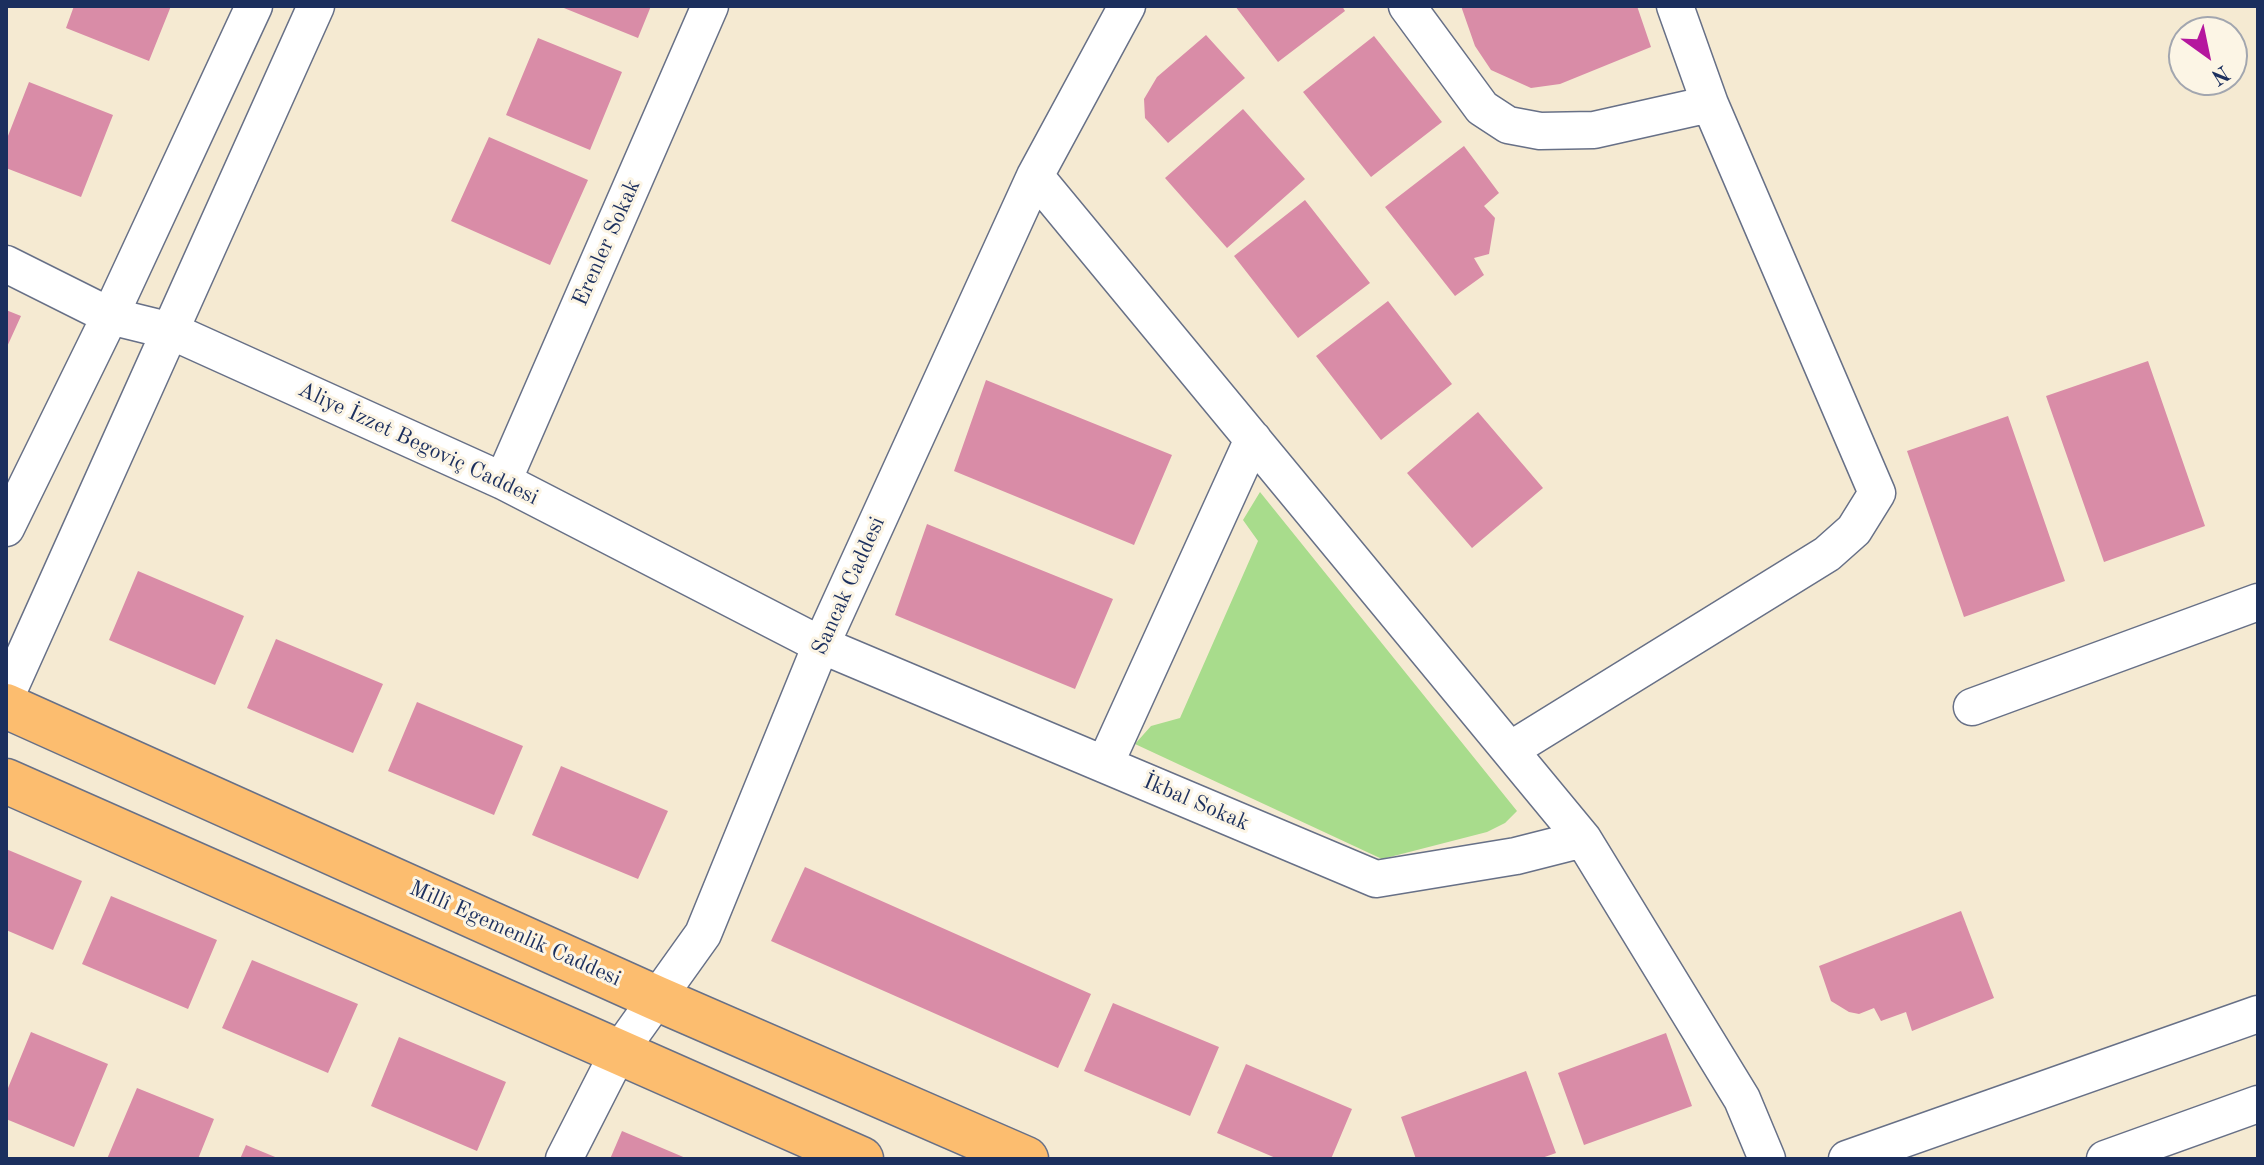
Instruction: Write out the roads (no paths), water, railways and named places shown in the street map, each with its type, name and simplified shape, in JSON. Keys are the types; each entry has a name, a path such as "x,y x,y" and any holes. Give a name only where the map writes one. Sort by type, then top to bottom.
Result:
{"main road":[{"name":"Millî Egemenlik Caddesi","path":"6,706 656,998 1026,1159"},
{"path":"6,781 861,1159"}],"street":[{"path":"6,528 110,316 254,6"},
{"path":"6,696 316,6"},
{"name":"Erenler Sokak","path":"503,481 710,6"},
{"name":"Sancak Caddesi","path":"564,1159 618,1053 703,934 821,645 1035,176 1127,6"},
{"path":"1407,6 1482,108 1508,125 1540,131 1594,130 1710,104"},
{"path":"1510,750 1827,554 1854,530 1877,493 1710,104 1675,6"},
{"path":"1035,176 1583,839 1742,1099 1767,1159"},
{"name":"Aliye İzzet Begoviç Caddesi","path":"6,264 110,316 171,331 503,481 821,645"},
{"path":"1105,764 1253,439"},
{"path":"1972,707 2258,602"},
{"name":"İkbal Sokak","path":"821,645 1376,879 1516,856 1583,839"},
{"path":"1847,1159 2258,1014"},
{"path":"2105,1159 2258,1104"}]}
